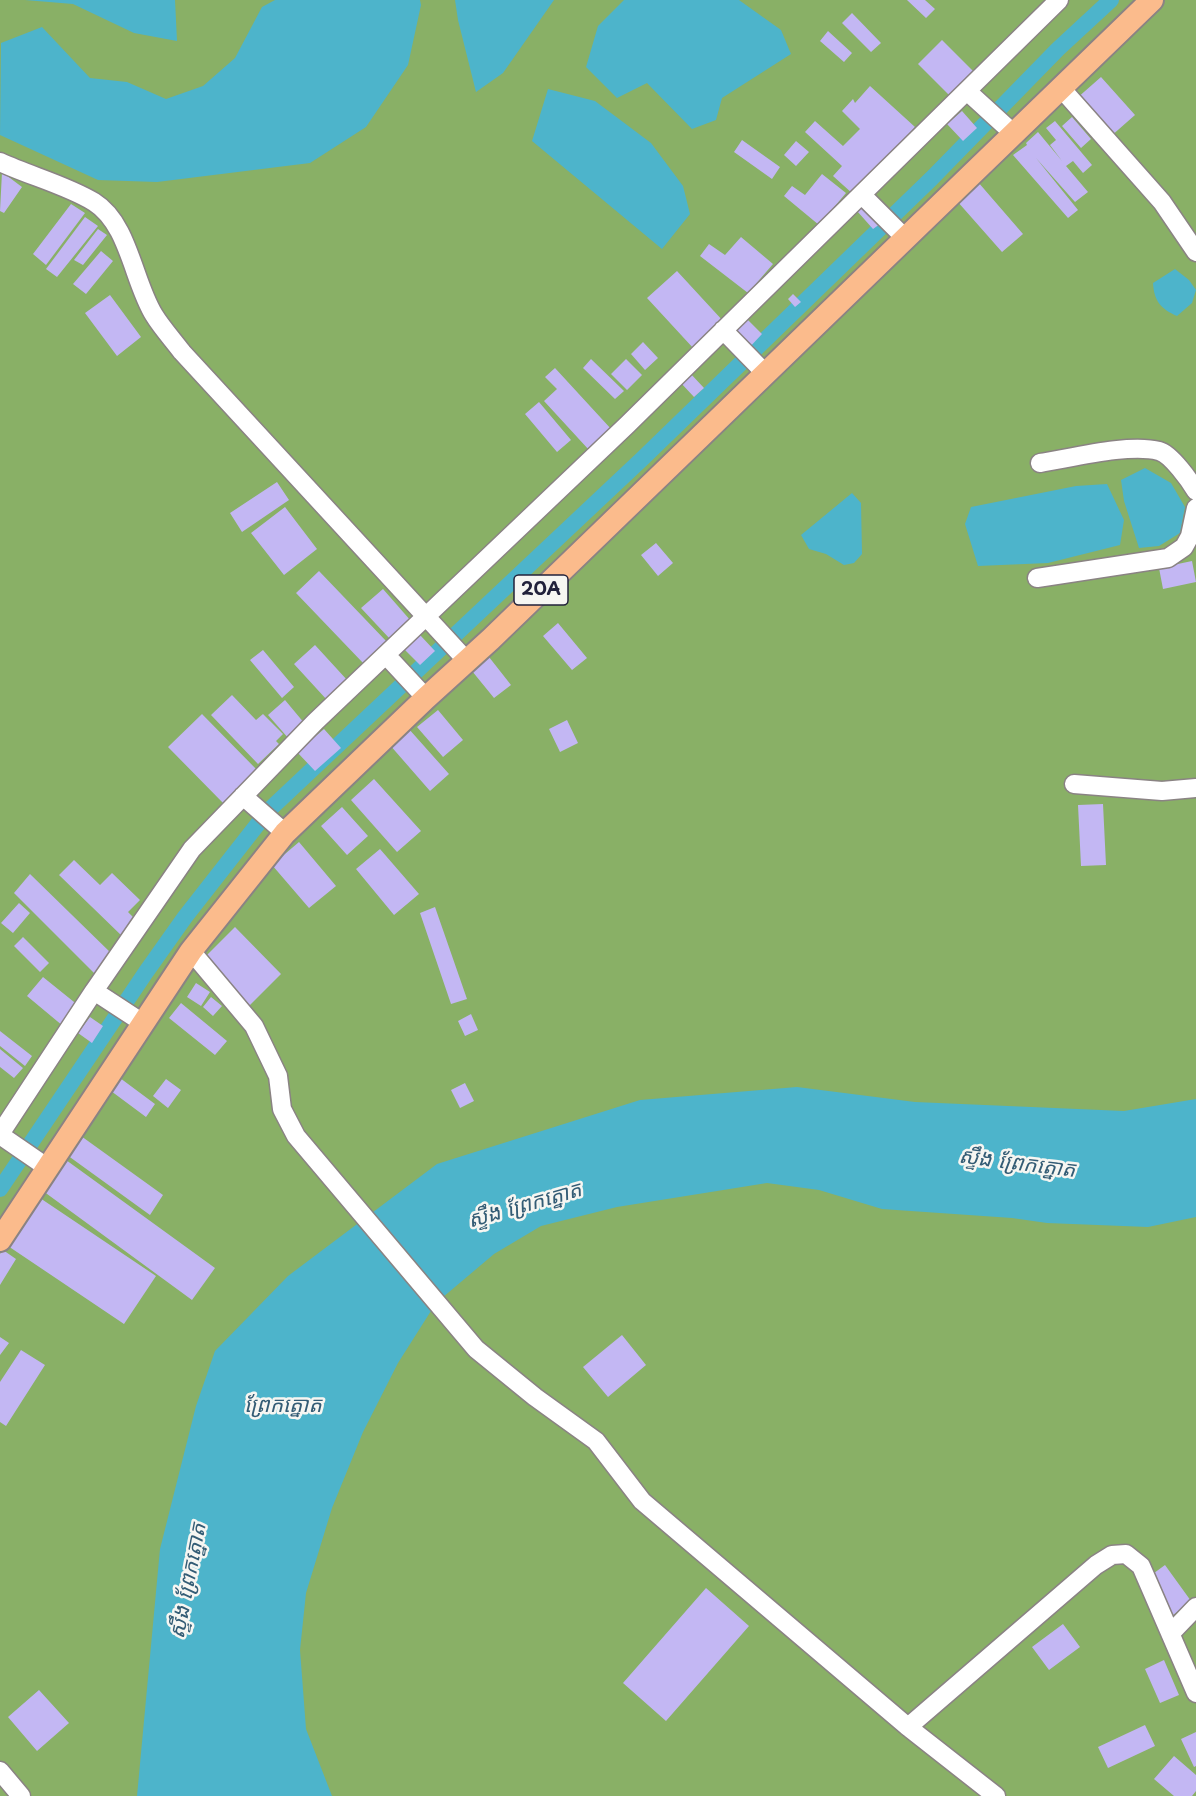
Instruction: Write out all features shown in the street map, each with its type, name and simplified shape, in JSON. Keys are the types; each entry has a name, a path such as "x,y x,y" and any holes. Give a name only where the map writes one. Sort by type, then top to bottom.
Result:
{"main road":[{"name":"20A","path":"0,1240 48,1168 137,1019 191,951 278,827 418,690 467,661 1152,0"}],"street":[{"path":"48,1168 0,1135 100,995 192,849 247,801 723,330 867,200 968,92 1059,0"},
{"path":"1061,88 1162,202 1196,252"},
{"path":"968,92 1014,134"},
{"path":"0,162 94,202 107,213 117,228 154,316 182,352 467,661"},
{"path":"867,200 906,239"},
{"path":"723,330 766,374"},
{"path":"1040,463 1122,449 1161,451 1187,476 1196,491"},
{"path":"1037,578 1168,558 1184,547 1190,536 1196,508"},
{"path":"391,660 418,690"},
{"path":"1074,784 1162,790 1196,788"},
{"path":"247,801 278,827"},
{"path":"191,951 254,1026 278,1076 282,1109 296,1136 476,1349 535,1397 596,1441 642,1501 908,1727 996,1796"},
{"path":"100,995 137,1019"},
{"path":"908,1727 1088,1572 1112,1555 1126,1554 1141,1566 1196,1693"},
{"path":"1171,1634 1196,1607"},
{"path":"0,1772 21,1796"}],"green space":[{"path":"0,0 1196,0 1196,1796 0,1796"}],"water":[{"path":"25,0 175,0 177,41 134,33 73,4"},
{"path":"275,0 420,0 421,5 408,65 366,127 310,163 157,182 98,180 0,135 1,43 42,27 90,78 127,82 166,99 203,86 235,58 262,7"},
{"path":"455,0 554,0 503,73 476,92"},
{"path":"624,0 739,0 781,30 791,54 722,98 716,120 692,129 647,83 617,98 586,67 598,26"},
{"path":"548,89 595,101 651,143 683,186 690,214 662,249 532,141"},
{"path":"1175,269 1189,280 1196,290 1192,303 1177,316 1159,304 1153,283"},
{"path":"1145,468 1171,483 1185,507 1180,533 1159,546 1139,548 1124,501 1121,480"},
{"path":"1107,484 1124,520 1120,545 1048,563 978,566 965,524 971,507 1076,486"},
{"path":"852,493 861,503 862,554 854,563 844,565 826,554 809,549 801,535"},
{"name":"ព្រែកត្នោត","path":"797,1087 915,1102 1124,1111 1196,1099 1196,1217 1148,1227 1047,1223 1012,1218 882,1209 819,1190 767,1183 617,1207 541,1226 494,1254 436,1303 398,1363 363,1432 332,1508 306,1593 300,1650 306,1729 332,1796 137,1796 160,1549 196,1406 215,1351 288,1276 437,1164 640,1100"}],"building":[{"path":"907,0 925,0 935,9 926,18"},
{"path":"852,13 881,43 871,52 842,23"},
{"path":"828,31 852,53 844,62 820,41"},
{"path":"942,40 977,75 953,99 918,64"},
{"path":"1101,77 1135,115 1110,137 1076,99"},
{"path":"870,86 915,127 853,194 833,176 842,166 805,132 815,121 843,146 860,129 842,111 853,99 855,103"},
{"path":"962,111 977,128 963,141 947,124"},
{"path":"1072,117 1091,139 1081,148 1062,126"},
{"path":"1055,121 1092,165 1083,173 1073,161 1066,166 1088,192 1075,202 1036,158 1078,210 1068,218 1013,155 1027,145 1026,143 1038,132 1062,161 1050,145 1056,140 1046,128"},
{"path":"742,140 780,167 772,179 734,152"},
{"path":"796,141 809,152 796,166 784,155"},
{"path":"2,172 22,187 4,213 0,211"},
{"path":"822,174 846,193 819,225 784,196 792,186 805,195"},
{"path":"978,182 1023,234 1002,252 957,201"},
{"path":"71,204 85,213 46,265 33,254"},
{"path":"863,205 880,224 873,229 857,211"},
{"path":"85,217 98,226 57,277 46,269"},
{"path":"98,229 107,235 83,265 74,260"},
{"path":"741,237 773,264 748,293 700,256 709,244 725,255"},
{"path":"101,251 113,261 86,294 73,284"},
{"path":"677,271 724,322 694,349 647,298"},
{"path":"793,294 801,302 795,307 788,299"},
{"path":"110,295 141,337 117,356 85,313"},
{"path":"747,319 762,334 748,349 733,334"},
{"path":"643,342 658,358 645,370 631,354"},
{"path":"591,359 624,391 615,399 583,368"},
{"path":"626,359 642,375 627,390 611,374"},
{"path":"555,368 612,430 589,450 544,401 557,389 545,377"},
{"path":"690,373 704,388 694,397 680,382"},
{"path":"539,402 571,440 557,452 525,414"},
{"path":"277,482 289,500 242,532 230,513"},
{"path":"285,507 317,549 284,575 251,533"},
{"path":"656,543 673,563 658,576 641,555"},
{"path":"1192,561 1196,582 1163,589 1159,568"},
{"path":"319,571 387,642 364,664 296,593"},
{"path":"383,589 411,621 390,639 361,608"},
{"path":"558,623 587,658 572,670 543,636"},
{"path":"420,635 435,651 420,665 404,649"},
{"path":"315,645 348,681 327,700 294,664"},
{"path":"263,650 294,687 282,698 250,660"},
{"path":"489,657 511,685 494,698 472,671"},
{"path":"232,695 256,720 263,714 283,734 276,741 279,744 258,764 211,715"},
{"path":"285,700 305,724 289,739 268,715"},
{"path":"438,710 463,740 443,757 417,727"},
{"path":"202,714 259,772 225,805 168,747"},
{"path":"567,720 578,743 560,752 549,729"},
{"path":"408,728 449,774 430,791 389,744"},
{"path":"324,729 341,748 315,771 297,752"},
{"path":"374,779 421,831 397,852 351,800"},
{"path":"1103,804 1106,865 1081,866 1078,805"},
{"path":"342,807 368,836 347,855 321,826"},
{"path":"299,842 336,886 309,908 272,865"},
{"path":"380,849 419,894 394,915 356,869"},
{"path":"74,860 100,885 112,873 140,900 128,912 138,922 123,937 59,875"},
{"path":"30,874 113,955 96,975 14,893"},
{"path":"19,903 30,913 13,933 1,923"},
{"path":"435,907 467,999 451,1004 420,913"},
{"path":"235,927 281,974 247,1008 201,961"},
{"path":"23,937 49,963 40,972 14,946"},
{"path":"43,977 79,1006 63,1026 27,996"},
{"path":"196,983 210,992 201,1006 187,997"},
{"path":"211,997 222,1006 213,1016 203,1007"},
{"path":"181,1003 227,1041 215,1055 169,1018"},
{"path":"471,1014 478,1030 465,1036 458,1021"},
{"path":"90,1017 103,1026 92,1043 78,1033"},
{"path":"0,1031 32,1056 25,1066 0,1046"},
{"path":"0,1049 23,1068 14,1078 0,1067"},
{"path":"120,1078 155,1104 146,1117 111,1091"},
{"path":"166,1079 181,1090 168,1108 153,1096"},
{"path":"465,1083 474,1101 460,1108 451,1090"},
{"path":"81,1136 163,1195 150,1215 67,1155"},
{"path":"66,1160 215,1268 192,1300 43,1191"},
{"path":"40,1198 156,1276 124,1324 8,1246"},
{"path":"3,1250 16,1259 0,1285 0,1254"},
{"path":"622,1335 646,1365 608,1397 583,1367"},
{"path":"0,1337 9,1343 0,1355"},
{"path":"21,1350 45,1365 6,1426 0,1422 0,1382"},
{"path":"1165,1565 1191,1601 1168,1619 1150,1576"},
{"path":"706,1588 749,1626 666,1721 623,1683"},
{"path":"1063,1624 1080,1647 1049,1670 1032,1647"},
{"path":"1164,1660 1179,1695 1160,1703 1145,1669"},
{"path":"39,1690 69,1723 37,1751 8,1717"},
{"path":"1145,1725 1155,1746 1108,1768 1098,1747"},
{"path":"1196,1732 1196,1766 1194,1767 1181,1739"},
{"path":"1174,1756 1196,1775 1196,1791 1192,1796 1174,1796 1154,1779"}],"waterway":[{"path":"0,1189 146,972 185,917 268,811 642,459 932,178 1058,49 1111,0"}],"water label":[{"name":"ស្ទឹង ព្រែកត្នោត","path":"1017,1164"},
{"name":"ស្ទឹង ព្រែកត្នោត","path":"525,1206"},
{"name":"ស្ទឹង ព្រែកត្នោត","path":"189,1581"}]}
